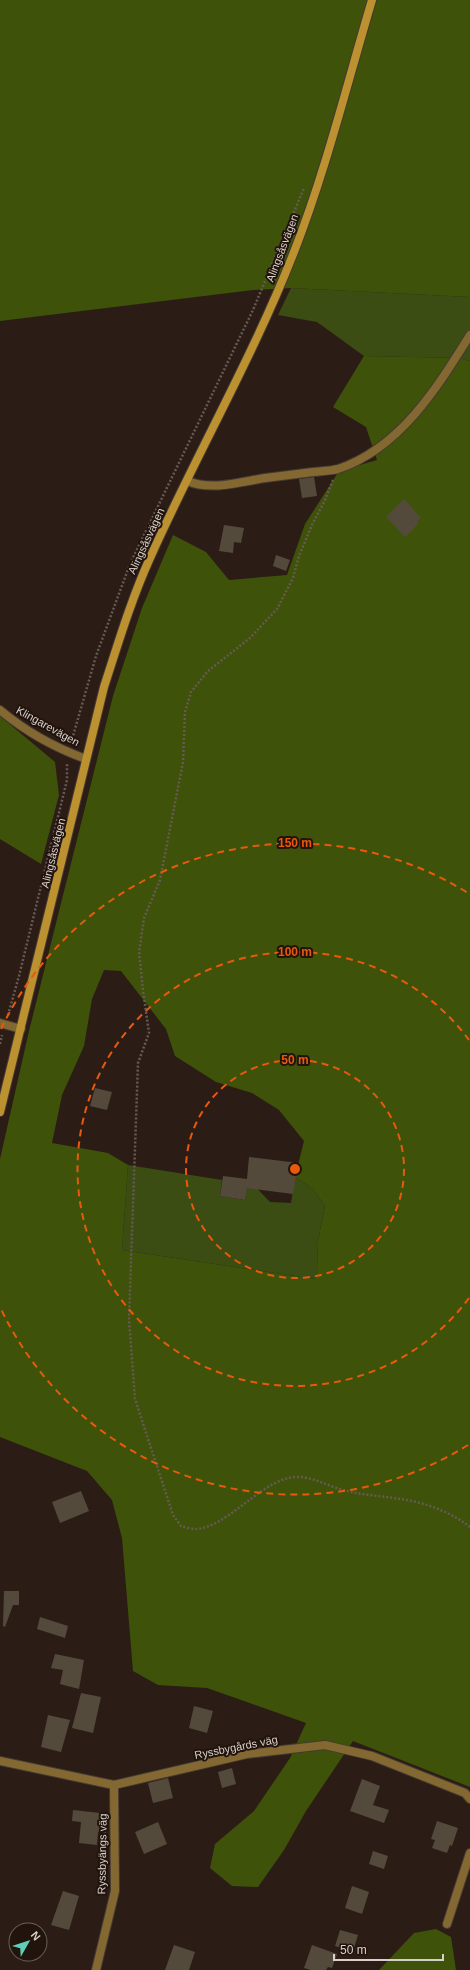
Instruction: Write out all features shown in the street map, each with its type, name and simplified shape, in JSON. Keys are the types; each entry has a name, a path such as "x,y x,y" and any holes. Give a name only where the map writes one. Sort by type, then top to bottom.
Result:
{"main road":[{"name":"Alingsåsvägen","path":"0,1112 104,687 136,591 163,530 260,330 294,251 328,148 372,0"}],"street":[{"path":"187,481 197,485 215,486 337,469 376,450 393,436 438,387 470,336"},
{"name":"Klingarevägen","path":"0,710 10,718 56,746 86,759"},
{"path":"0,1023 21,1029"},
{"name":"Ryssbygårds väg","path":"0,1761 114,1785 247,1754 325,1745 372,1756 465,1793 470,1799"},
{"name":"Ryssbyängs väg","path":"96,1970 115,1891 114,1785"},
{"path":"447,1924 470,1853"}],"path":[{"path":"337,469 325,500 312,525 293,578 276,609 250,638 208,671 191,692 185,712 183,762 160,880 144,918 139,952 149,1033 138,1063 129,1319 135,1399 173,1515 181,1526 196,1529 212,1524 273,1484 285,1479 296,1477 315,1479 343,1490 402,1499 441,1510 470,1527"}],"green space":[{"path":"0,0 470,0 470,297 291,288 253,290 0,321"},
{"path":"291,288 470,297 470,361 459,358 364,356 317,322 278,315"},
{"path":"364,356 459,358 470,361 470,1787 353,1741 306,1811 284,1850 258,1887 232,1886 210,1868 215,1844 254,1811 290,1758 306,1723 207,1688 158,1685 133,1671 122,1538 112,1500 87,1471 0,1437 0,1159 29,1031 113,696 142,608 173,535 206,552 229,580 287,575 305,524 339,471 377,460 366,427 333,407","holes":["104,970 121,971 166,1029 175,1056 216,1082 252,1093 279,1110 304,1141 295,1177 313,1189 325,1206 318,1240 317,1272 315,1279 122,1250 128,1165 108,1153 52,1143 62,1095 84,1046 92,999"]},
{"path":"0,716 55,762 59,795 41,864 0,839"},
{"path":"128,1165 222,1180 220,1196 245,1200 248,1179 270,1202 291,1203 295,1177 313,1189 325,1206 318,1240 317,1272 315,1279 122,1250"},
{"path":"436,1929 451,1937 456,1970 379,1970 414,1933"}],"building":[{"path":"314,477 317,496 302,498 299,479"},
{"path":"404,499 421,518 416,522 418,524 405,537 386,517"},
{"path":"224,525 244,528 241,543 234,542 233,553 219,551"},
{"path":"276,555 290,560 286,571 273,566"},
{"path":"95,1088 112,1092 107,1110 90,1106"},
{"path":"249,1157 298,1163 293,1194 247,1188 245,1200 220,1196 223,1176 247,1179"},
{"path":"81,1491 89,1511 60,1523 52,1502"},
{"path":"4,1591 19,1591 19,1605 13,1605 5,1627 3,1626"},
{"path":"40,1617 68,1626 65,1638 37,1629"},
{"path":"55,1654 84,1660 79,1689 60,1684 63,1670 51,1668"},
{"path":"81,1693 101,1697 93,1733 72,1728"},
{"path":"194,1706 213,1711 207,1733 189,1728"},
{"path":"48,1715 70,1720 61,1752 41,1747"},
{"path":"232,1768 236,1784 222,1788 218,1772"},
{"path":"168,1778 173,1798 153,1803 148,1783"},
{"path":"362,1779 380,1786 373,1805 389,1810 384,1823 350,1811"},
{"path":"73,1810 100,1813 99,1818 107,1818 106,1833 98,1832 97,1845 79,1843 81,1822 72,1821"},
{"path":"437,1821 458,1828 452,1846 450,1845 447,1853 432,1848 435,1840 431,1839"},
{"path":"158,1822 167,1844 144,1854 135,1832"},
{"path":"373,1851 388,1856 384,1869 369,1864"},
{"path":"352,1886 369,1892 362,1914 345,1908"},
{"path":"63,1891 79,1896 69,1930 51,1925"},
{"path":"340,1930 358,1935 353,1951 335,1946"},
{"path":"174,1945 195,1952 189,1970 165,1970"},
{"path":"312,1945 337,1954 332,1968 328,1967 326,1970 311,1970 304,1968"}]}
